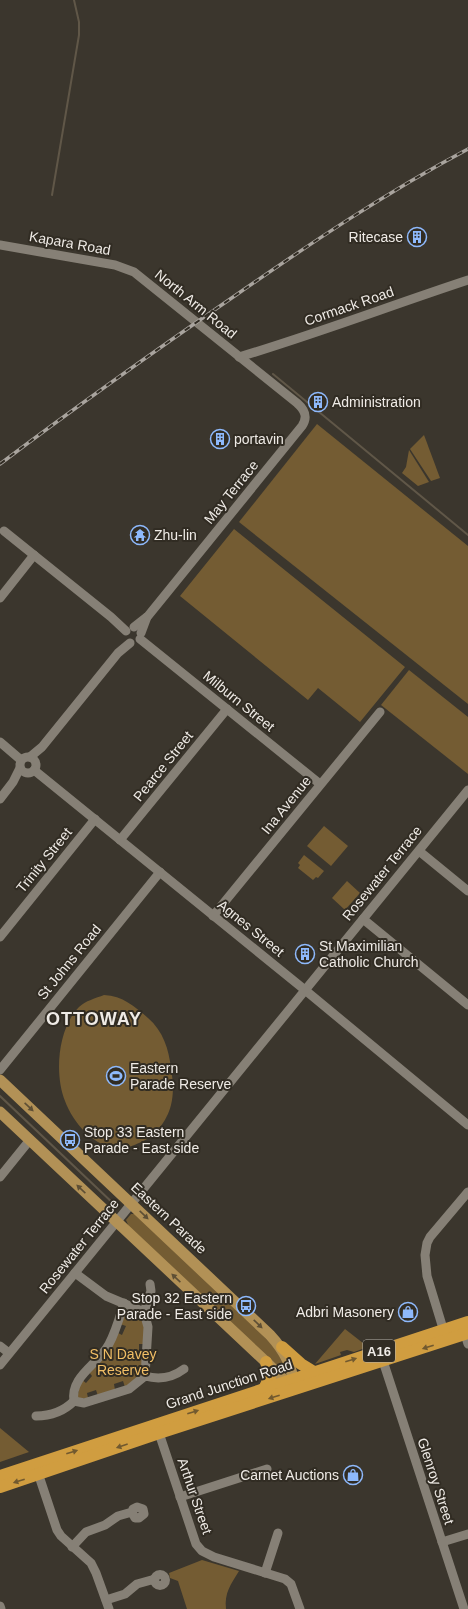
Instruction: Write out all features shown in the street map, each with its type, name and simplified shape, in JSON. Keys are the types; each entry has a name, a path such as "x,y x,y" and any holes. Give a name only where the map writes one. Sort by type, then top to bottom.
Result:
{"highway":[{"name":"Grand Junction Road","path":"0,1476 36,1469 158,1429 291,1383 314,1372 445,1335 466,1331"},
{"name":"Grand Junction Road","path":"158,1429 264,1388 383,1361 445,1335"},
{"path":"282,1347 301,1364 314,1372"},
{"path":"264,1388 270,1377 266,1362"},
{"name":"Grand Junction Road","path":"0,1487 36,1469"}],"main road":[{"name":"Eastern Parade","path":"0,1080 132,1203 282,1347 292,1369 291,1383"},
{"path":"0,1112 266,1362 291,1383"}],"street":[{"name":"Kapara Road","path":"0,245 116,265 134,272"},
{"name":"North Arm Road","path":"134,272 239,358"},
{"name":"Cormack Road","path":"239,358 468,280"},
{"name":"May Terrace","path":"0,799 28,765 40,755 42,747 305,421 306,415 302,408 239,358"},
{"name":"Milburn Street","path":"4,531 320,784"},
{"path":"0,598 34,555"},
{"name":"Pearce Street","path":"120,840 227,709"},
{"name":"Ina Avenue","path":"213,916 380,712"},
{"name":"Agnes Street","path":"0,742 305,990 468,1125"},
{"name":"Rosewater Terrace","path":"0,1365 468,790"},
{"name":"Trinity Street","path":"0,937 94,819"},
{"path":"419,851 468,891"},
{"name":"St Johns Road","path":"0,1070 160,872"},
{"path":"364,919 468,1005"},
{"path":"0,1177 30,1141"},
{"path":"445,1335 427,1276 425,1255 426,1243 468,1192"},
{"path":"75,1273 106,1296 144,1312"},
{"path":"74,1401 84,1404 129,1389 145,1376 148,1327 144,1312 151,1291 150,1284"},
{"path":"74,1401 72,1393 75,1384 103,1354 110,1342 124,1303"},
{"path":"0,1346 9,1353"},
{"name":"Glenroy Street","path":"383,1361 464,1609"},
{"path":"145,1376 157,1380 178,1374 184,1369"},
{"path":"36,1416 48,1416 58,1413 67,1408 74,1401"},
{"name":"Arthur Street","path":"158,1429 196,1544 202,1551 214,1557 285,1579 291,1584 300,1609"},
{"path":"36,1469 57,1530 91,1564 108,1605 137,1584 155,1579"},
{"path":"180,1497 267,1469"},
{"path":"72,1546 86,1532 105,1525 118,1516 132,1512"},
{"path":"265,1573 278,1533"},
{"path":"442,1542 468,1534"}],"green space":[{"path":"317,424 468,546 468,704 239,522"},
{"path":"424,435 440,478 431,481 410,449"},
{"path":"409,450 429,482 418,486 402,473 406,467"},
{"path":"234,529 405,667 360,722 318,688 308,700 180,596"},
{"path":"409,670 468,717 468,774 381,705"},
{"path":"324,826 348,846 331,866 307,846"},
{"path":"304,855 324,871 318,878 316,877 313,880 298,868 300,865 298,863"},
{"path":"347,881 360,893 345,910 332,898"},
{"name":"Eastern Parade Reserve","path":"104,995 117,997 128,1002 153,1023 158,1029 167,1048 172,1073 172,1100 167,1117 160,1128 145,1140 124,1148 103,1145 87,1134 74,1118 65,1101 60,1078 60,1052 66,1027 79,1007 84,1003"},
{"path":"131,1214 136,1214 242,1314 277,1350 287,1371 283,1371 274,1364 129,1227 126,1220"},
{"name":"S N Davey Reserve","path":"128,1310 136,1311 144,1323 145,1344 139,1344 139,1354 145,1354 140,1376 125,1387 123,1381 114,1384 115,1390 98,1396 96,1390 87,1393 88,1398 77,1399 81,1379 86,1383 92,1376 89,1372 116,1332 122,1335 126,1326 120,1324 125,1312"},
{"path":"345,1329 368,1347 354,1352 347,1350 340,1352 341,1355 315,1364"},
{"path":"0,1428 29,1452 0,1462"},
{"path":"202,1560 239,1571 227,1593 226,1609 187,1609 178,1581 170,1578 169,1573"}],"waterway":[{"path":"52,195 79,35 79,22 74,0"},
{"path":"273,374 468,535"},
{"path":"0,1096 116,1206"}],"railway":[{"path":"0,464 146,357 292,256 379,200 468,149"}],"place":[{"name":"Ritecase","path":"417,237"},
{"name":"Administration","path":"318,402"},
{"name":"portavin","path":"220,439"},
{"name":"Zhu-lin","path":"140,535"},
{"name":"St Maximilian Catholic Church","path":"305,954"},
{"name":"Eastern Parade Reserve","path":"116,1076"},
{"name":"Stop 33 Eastern Parade - East side","path":"70,1140"},
{"name":"Stop 32 Eastern Parade - East side","path":"246,1306"},
{"name":"Adbri Masonery","path":"408,1312"},
{"name":"Carnet Auctions","path":"353,1475"}],"district":[{"name":"OTTOWAY","path":"94,1019"}]}
